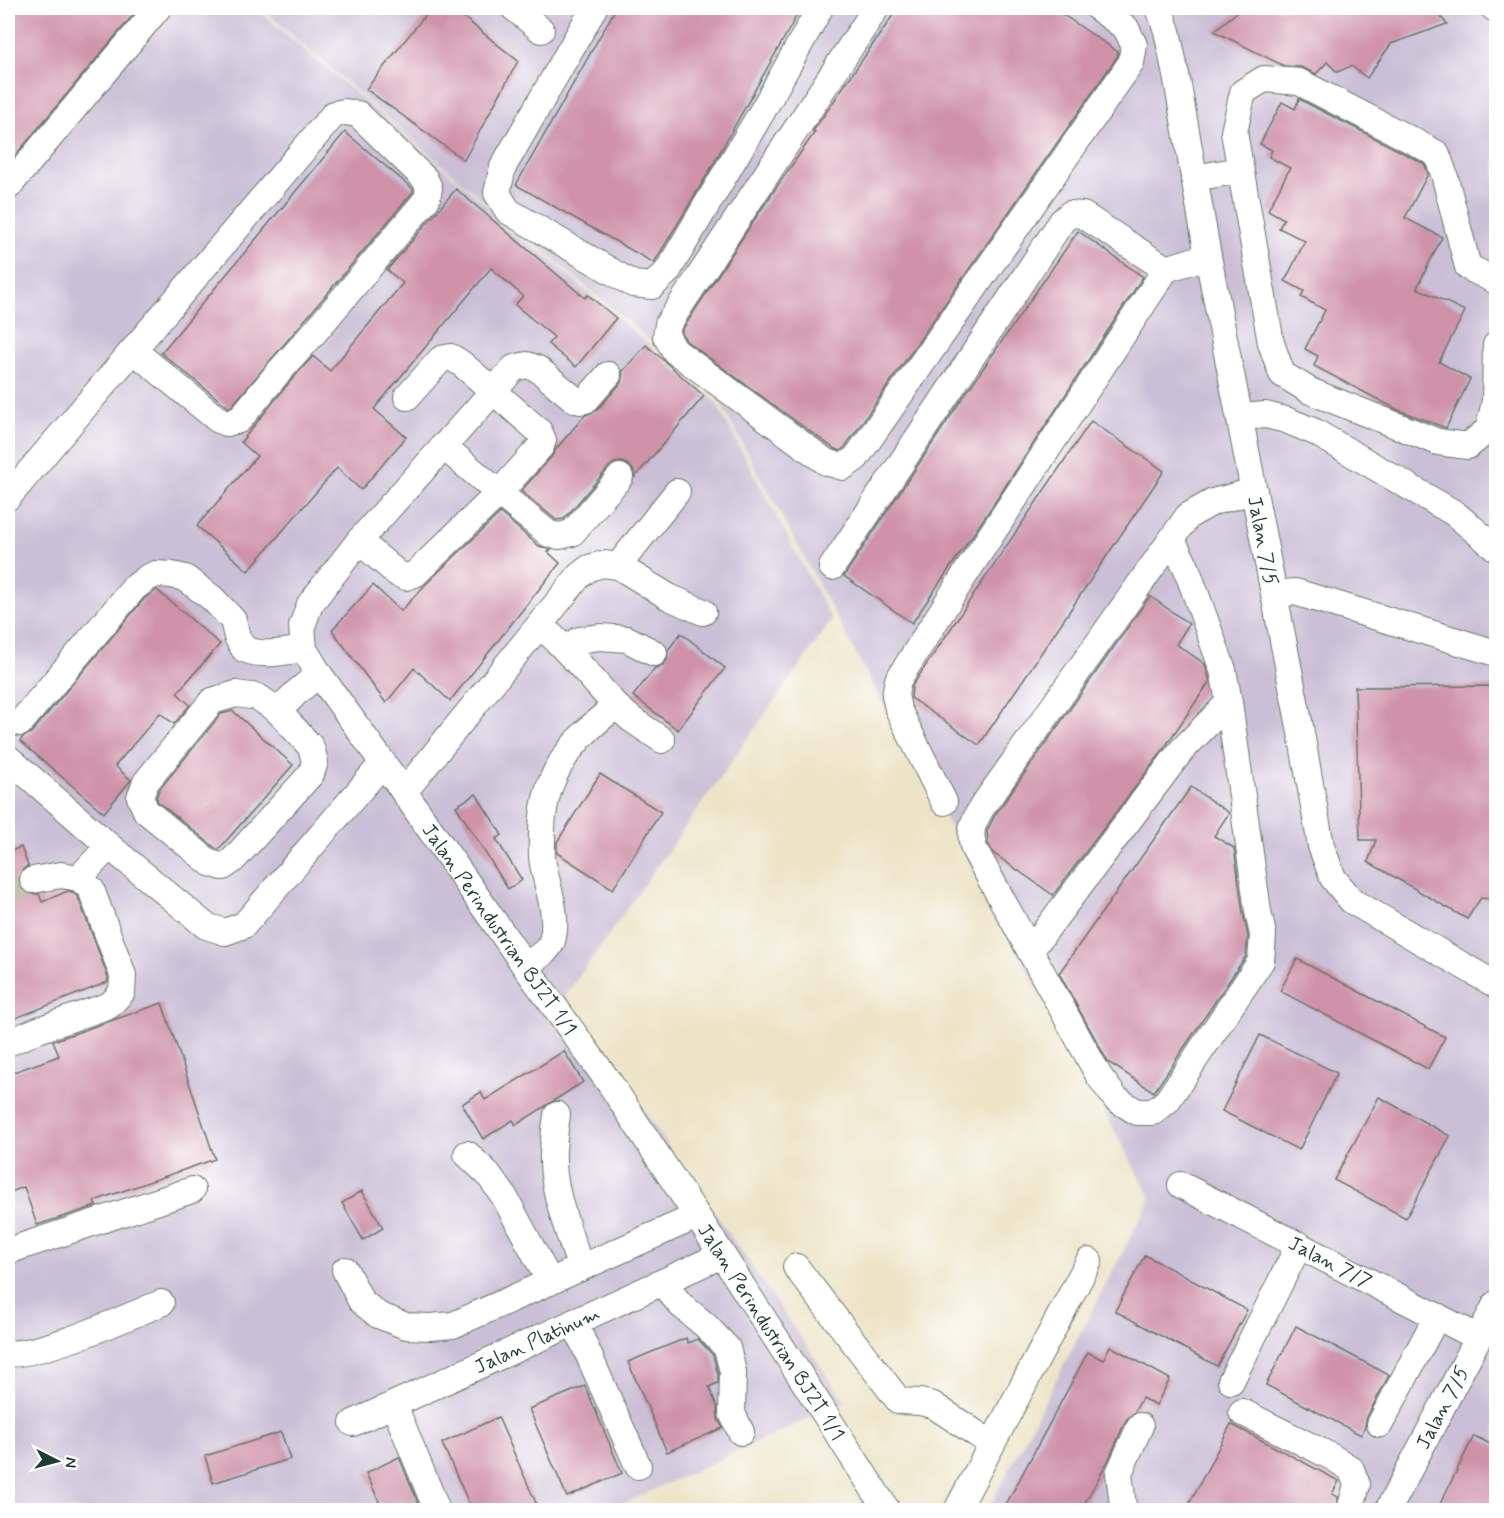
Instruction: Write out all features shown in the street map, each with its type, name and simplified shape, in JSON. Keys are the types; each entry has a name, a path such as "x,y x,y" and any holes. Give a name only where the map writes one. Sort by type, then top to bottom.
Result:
{"street":[{"path":"8,187 158,8"},
{"path":"514,8 541,30"},
{"path":"594,8 503,167 497,193 508,211 633,284 652,286 667,272 763,110 820,8"},
{"path":"876,8 668,324 666,336 675,351 760,414 826,462 843,467 856,458 1131,63 1134,45 1126,28 1098,8"},
{"name":"Jalan 7/5","path":"1160,8 1177,80 1208,256 1321,846 1333,878 1352,901 1497,985"},
{"path":"1497,281 1468,267 1437,154 1299,82 1264,79 1243,92 1234,132 1271,343 1282,374 1310,391 1438,442 1468,446 1489,429 1495,401 1497,345"},
{"path":"8,497 133,350 334,114 345,111 358,114 425,179 429,188 426,199 239,420 226,423 217,419 133,350"},
{"path":"1194,178 1240,170"},
{"path":"832,567 1062,220 1070,214 1083,215 1166,269"},
{"path":"944,802 898,710 895,694 898,680 1166,269 1208,256"},
{"path":"360,541 398,574 406,577 416,574 499,493 541,446 543,440 539,432 494,391 451,357 441,359 407,398"},
{"path":"20,723 134,588 156,574 185,578 212,598 233,620 237,637 244,649 253,653 278,653 304,649 302,626 310,604 360,541 514,368 527,365 538,369 574,399 580,401 586,400 608,375"},
{"path":"1240,417 1266,415 1286,420 1315,432 1454,513 1497,548"},
{"path":"443,446 549,534 559,536 572,532 620,477"},
{"path":"1172,540 1186,567 1223,670 1263,935 1262,961 1167,1101 1153,1112 1137,1112 1116,1099 1100,1076 970,838 973,823 989,797 1188,516 1213,502 1254,491"},
{"path":"618,566 677,492"},
{"path":"404,792 579,576 589,568 603,564 618,566 669,597 703,612"},
{"path":"1274,594 1295,591 1497,653"},
{"path":"539,626 566,650 616,706 662,740"},
{"path":"566,650 579,640 600,636 627,639 654,653"},
{"name":"Jalan Perindustrian BJ2T 1/1","path":"304,649 319,674 611,1085 887,1510"},
{"path":"278,711 319,674"},
{"path":"236,694 258,697 278,711 311,747 315,762 310,774 233,860 223,867 210,863 146,811 140,797 146,782 213,701 236,694"},
{"path":"1030,951 1181,751 1229,702"},
{"path":"525,966 548,950 553,938 554,918 542,862 542,820 549,784 566,753 592,724 616,706"},
{"path":"8,758 206,926 225,932 244,925 383,763"},
{"path":"79,878 109,846"},
{"path":"8,1043 110,1005 122,992 123,975 91,889 79,878 61,874 33,880"},
{"path":"557,1115 553,1142 553,1165 559,1197 581,1268"},
{"path":"467,1154 488,1174 504,1196 550,1282"},
{"name":"Jalan 7/7","path":"1181,1185 1479,1338"},
{"path":"8,1251 192,1190"},
{"path":"345,1270 361,1301 378,1315 406,1326 430,1328 453,1325 697,1216"},
{"path":"1231,1381 1299,1245"},
{"name":"Jalan Platinum","path":"353,1424 722,1255"},
{"path":"957,1510 1089,1261"},
{"path":"796,1267 899,1401 933,1405 992,1444"},
{"path":"662,1283 681,1305 727,1348 733,1372 732,1413 741,1432"},
{"path":"8,1354 48,1347 108,1326 161,1303"},
{"name":"Jalan 7/5","path":"1388,1510 1497,1304"},
{"path":"1380,1424 1437,1316"},
{"path":"574,1322 638,1466"},
{"path":"394,1405 437,1510"},
{"path":"1242,1412 1332,1457 1351,1469 1357,1485 1350,1510"},
{"path":"1120,1510 1124,1505 1119,1473 1140,1426"}],"shaded area":[{"path":"8,8 256,8 715,401 832,620 565,996 845,1402 609,1510 8,1510"},
{"path":"261,8 1496,8 1496,1510 988,1510 1151,1198 717,397 464,184"}],"building":[{"path":"8,8 139,8 8,164"},
{"path":"431,8 452,8 518,61 464,160 366,89"},
{"path":"616,8 801,8 707,175 654,263 516,185"},
{"path":"898,8 1053,8 1118,52 1117,57 840,451 686,341 682,330 815,132 813,131"},
{"path":"1242,8 1432,8 1447,24 1391,44 1367,78 1351,66 1337,72 1327,62 1316,74 1301,67 1284,66 1214,31"},
{"path":"1299,99 1425,164 1428,174 1405,218 1442,237 1417,288 1465,311 1439,362 1470,379 1446,428 1398,410 1314,366 1318,356 1305,349 1325,310 1301,297 1304,291 1285,281 1305,241 1279,228 1284,219 1268,210 1290,168 1269,157 1272,150 1260,144 1282,102 1295,109"},
{"path":"345,132 413,189 413,192 231,407 228,407 161,353"},
{"path":"456,189 585,298 588,295 616,318 576,367 548,344 554,337 515,305 523,296 491,268 374,409 406,437 361,490 337,468 248,571 197,526 257,456 241,442 313,356 330,371 403,283 387,270"},
{"path":"1078,231 1143,277 987,514 912,623 844,576"},
{"path":"646,345 704,396 635,477 629,465 622,462 614,463 564,519 556,520 521,491 585,415 597,410 619,385 623,379 622,372"},
{"path":"1091,421 1164,471 979,745 911,698 912,686"},
{"path":"500,513 539,546 551,550 548,552 560,563 450,701 414,668 386,703 332,630 373,585 401,611"},
{"path":"157,590 220,644 177,693 190,705 174,724 160,713 115,766 131,780 104,813 20,741 31,733 144,599"},
{"path":"1150,596 1189,624 1176,644 1205,664 1210,681 1158,757 1053,895 993,853 988,843 987,831 995,815"},
{"path":"681,633 725,668 678,730 633,696 655,668 662,666 667,660 668,650"},
{"path":"1497,686 1497,900 1481,898 1467,919 1368,862 1376,840 1360,840 1355,687"},
{"path":"233,711 293,765 218,850 158,802 156,797 159,790 221,714"},
{"path":"600,774 661,812 613,889 557,853 557,842"},
{"path":"1191,787 1229,813 1214,836 1234,848 1248,936 1246,956 1154,1092 1108,1062 1059,973"},
{"path":"476,794 502,835 496,839 522,880 508,889 456,806"},
{"path":"21,847 28,866 19,875 18,883 21,889 28,894 39,894 42,902 68,891 78,897 108,982 8,1021 8,852"},
{"path":"1297,959 1445,1037 1428,1069 1280,991"},
{"path":"162,1003 215,1159 94,1201 96,1206 37,1225 24,1187 8,1193 8,1074 59,1056 53,1041"},
{"path":"1260,1035 1337,1073 1299,1150 1222,1111"},
{"path":"564,1051 583,1082 516,1125 513,1120 483,1139 462,1104 481,1092 485,1100"},
{"path":"1379,1097 1450,1136 1406,1218 1334,1180"},
{"path":"362,1191 383,1228 363,1240 342,1203"},
{"path":"1145,1255 1247,1310 1217,1366 1115,1311"},
{"path":"1296,1326 1389,1375 1367,1417 1361,1435 1266,1385"},
{"path":"686,1338 688,1343 698,1339 713,1355 718,1383 709,1387 717,1406 718,1419 723,1428 667,1452 628,1362"},
{"path":"1110,1346 1170,1379 1156,1405 1142,1398 1134,1413 1126,1420 1109,1459 1081,1510 1003,1510 1088,1352 1103,1360"},
{"path":"585,1386 622,1473 567,1497 529,1409"},
{"path":"498,1417 537,1505 526,1510 472,1510 442,1443"},
{"path":"1231,1424 1339,1481 1332,1494 1338,1497 1335,1510 1186,1510"},
{"path":"281,1432 290,1459 213,1483 205,1456"},
{"path":"1474,1436 1497,1447 1497,1510 1437,1510"},
{"path":"399,1457 421,1510 383,1510 366,1473"}],"tunnel":[{"path":"8,890 33,880"}]}
